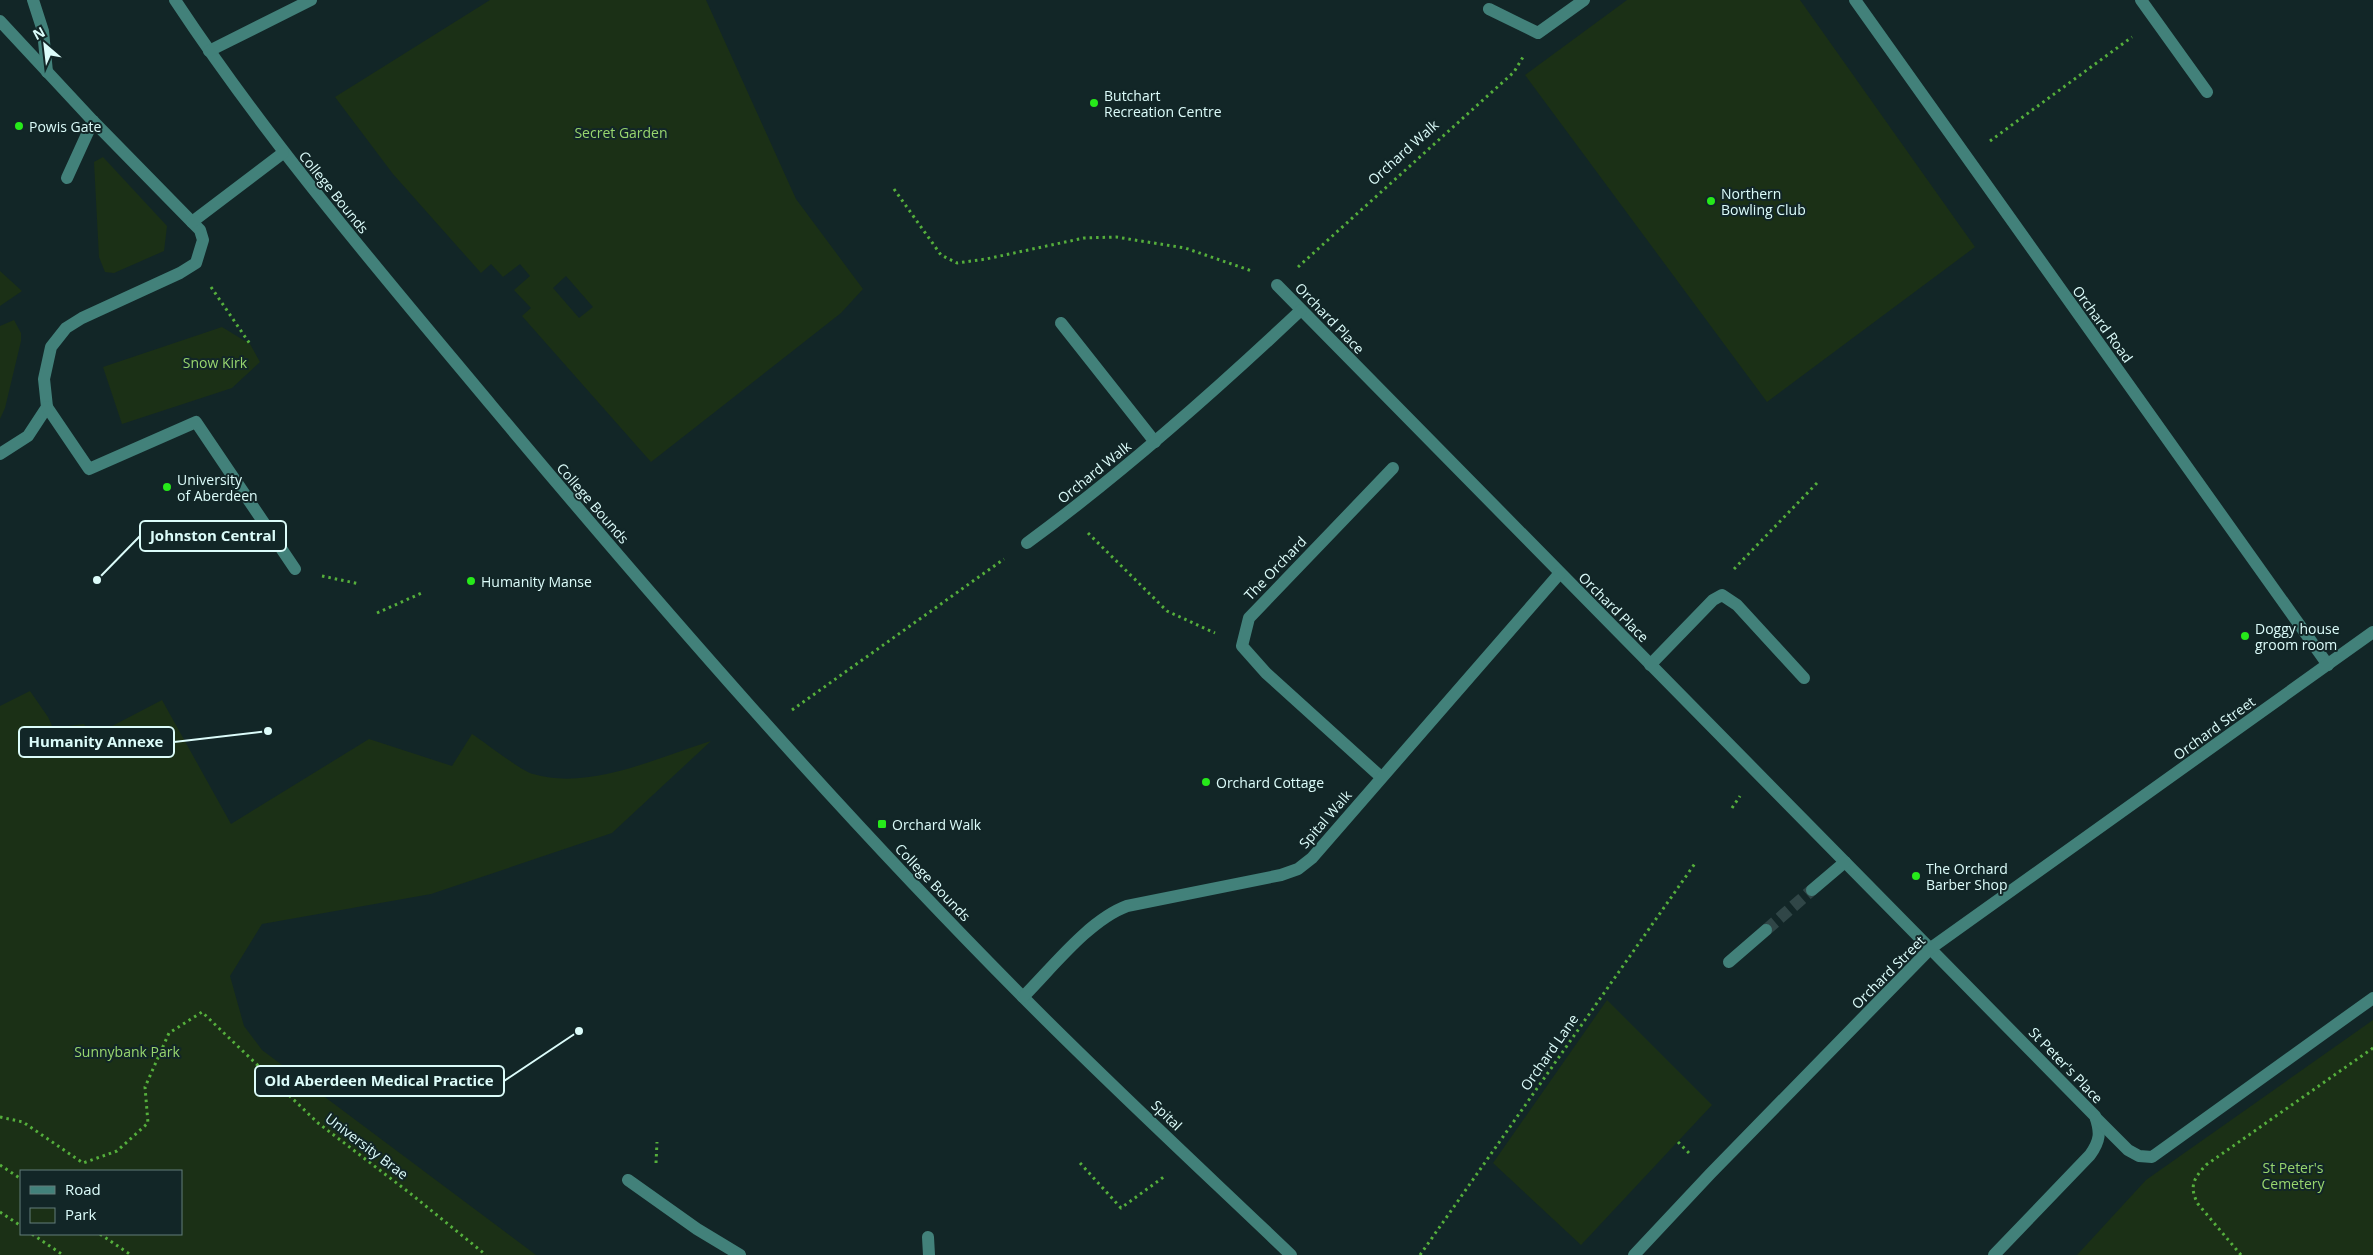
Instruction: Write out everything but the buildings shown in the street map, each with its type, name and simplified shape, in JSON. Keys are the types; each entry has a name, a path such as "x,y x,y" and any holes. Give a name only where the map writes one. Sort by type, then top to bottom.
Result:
{"street":[{"path":"33,0 43,31 47,72"},
{"name":"College Bounds","path":"175,0 209,51 283,152 548,473 769,727 863,830 1023,997"},
{"path":"209,51 311,0"},
{"path":"1489,9 1538,33 1584,0"},
{"name":"Orchard Road","path":"1855,0 2328,664"},
{"path":"2141,0 2207,92"},
{"path":"0,21 93,121 200,230 203,240 196,263 180,273 82,318 66,328 51,347 44,379 47,407 88,469 196,422 294,569"},
{"path":"68,178 93,121"},
{"path":"192,222 283,152"},
{"name":"Orchard Place","path":"1277,285 1650,666 1931,948"},
{"name":"Orchard Walk","path":"1027,542 1068,513 1211,395 1301,310"},
{"path":"1061,323 1155,442"},
{"path":"0,454 28,436 47,407"},
{"name":"The Orchard","path":"1242,646 1248,618 1393,468"},
{"name":"Spital Walk","path":"1023,997 1095,924 1111,912 1127,906 1281,875 1298,869 1312,858 1560,573"},
{"path":"1650,666 1713,600 1722,595 1736,605 1804,678"},
{"name":"Orchard Street","path":"1634,1255 1711,1173 1931,948 2373,632"},
{"path":"1242,646 1266,673 1381,777"},
{"path":"1812,890 1845,862"},
{"path":"1729,962 1766,930"},
{"name":"St Peter's Place","path":"1931,948 2094,1116 2100,1129 2099,1142 2090,1155 1994,1255"},
{"name":"Spital","path":"1023,997 1291,1255"},
{"path":"2094,1116 2128,1150 2139,1156 2152,1157 2373,998"},
{"path":"628,1180 740,1255"},
{"path":"928,1237 929,1255"}],"path":[{"path":"1966,158 2155,20"},
{"name":"Orchard Walk","path":"1277,285 1514,72 1538,33"},
{"path":"894,189 941,255 957,263 986,259 1084,238 1116,237 1185,248 1260,274 1277,285"},
{"path":"196,263 250,344"},
{"path":"1722,595 1721,586 1725,578 1817,483"},
{"path":"1068,513 1167,611 1242,646"},
{"path":"769,727 1027,542"},
{"path":"294,569 360,584"},
{"path":"377,613 424,592"},
{"name":"Orchard Lane","path":"1420,1255 1696,862"},
{"name":"University Brae","path":"0,1117 24,1122 83,1163 118,1151 148,1123 145,1087 169,1033 202,1012 318,1123 411,1194 486,1255"},
{"path":"2241,1255 2198,1204 2193,1195 2192,1184 2196,1175 2206,1165 2373,1048"},
{"path":"1080,1163 1121,1208 1189,1157"},
{"path":"0,1165 20,1178"},
{"path":"0,1212 20,1225"},
{"path":"33,1235 63,1255"},
{"path":"101,1235 131,1255"}],"green space":[{"name":"Secret Garden","path":"490,0 706,0 796,199 863,289 841,313 651,462 522,316 531,308 514,290 530,276 520,264 503,277 491,264 481,273 393,174 335,97","holes":["566,276 593,307 579,318 553,288"]},
{"path":"1627,0 1800,0 1975,247 1767,402 1525,75"},
{"path":"103,157 167,226 164,251 114,273 105,272 99,257 94,162"},
{"path":"0,271 22,291 0,306"},
{"path":"14,320 21,333 21,341 5,408 0,419 0,326"},
{"name":"Snow Kirk","path":"222,327 250,344 260,362 232,388 122,424 103,367"},
{"name":"Sunnybank Park","path":"30,691 48,717 53,728 84,724 93,736 162,700 231,824 369,739 452,766 472,734 528,772 555,778 577,778 624,770 711,741 612,833 431,894 262,924 230,976 244,1026 262,1050 536,1255 0,1255 0,706"},
{"path":"1607,1000 1712,1105 1581,1245 1493,1163"},
{"name":"St Peter's Cemetery","path":"2373,1020 2373,1255 2077,1255 2146,1180"}],"tunnel":[{"path":"1766,930 1812,890"}],"place":[{"name":"Butchart Recreation Centre","path":"1094,103"},
{"name":"Powis Gate","path":"19,126"},
{"name":"Northern Bowling Club","path":"1711,201"},
{"name":"University of Aberdeen","path":"167,487"},
{"name":"Johnston Central","path":"97,580"},
{"name":"Humanity Manse","path":"471,581"},
{"name":"Doggy house groom room","path":"2245,636"},
{"name":"Humanity Annexe","path":"268,731"},
{"name":"Orchard Cottage","path":"1206,782"},
{"name":"Orchard Walk","path":"882,824"},
{"name":"The Orchard Barber Shop","path":"1916,876"},
{"name":"Old Aberdeen Medical Practice","path":"579,1031"}]}
